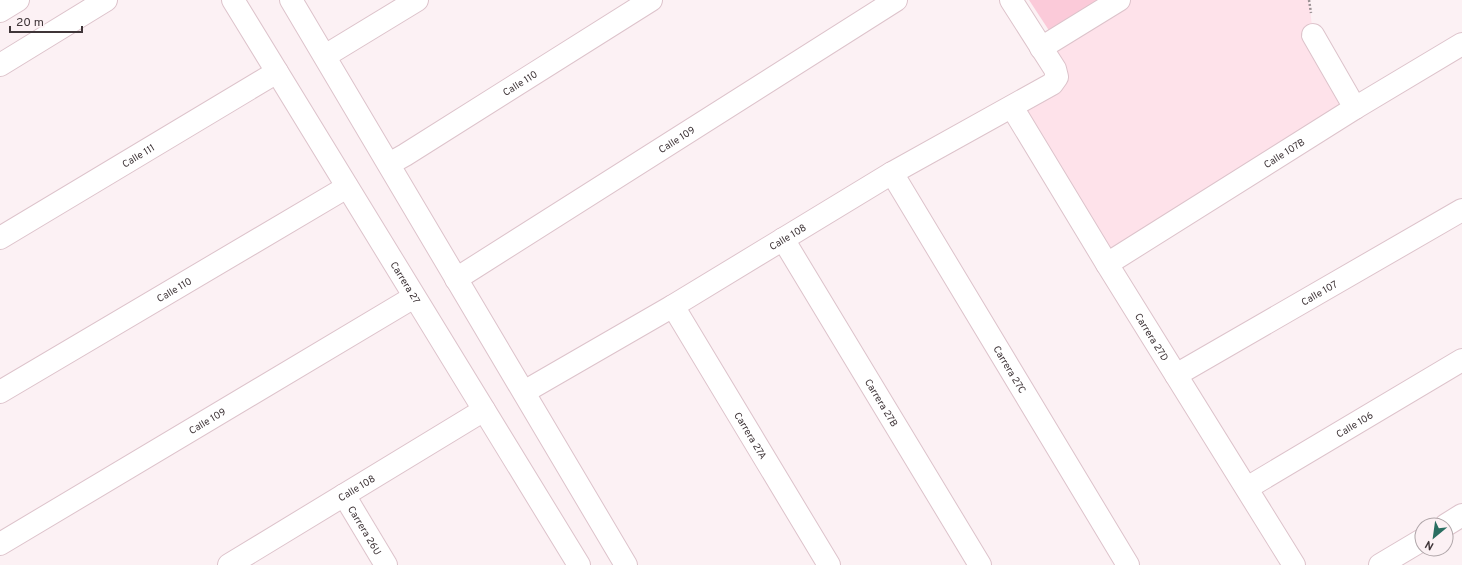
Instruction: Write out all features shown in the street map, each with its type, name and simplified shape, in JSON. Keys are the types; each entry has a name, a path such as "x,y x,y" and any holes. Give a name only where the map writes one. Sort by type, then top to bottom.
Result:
{"street":[{"path":"0,11 18,0"},
{"path":"0,65 106,0"},
{"name":"Carrera 27","path":"233,0 579,565"},
{"path":"291,0 626,565"},
{"path":"324,56 417,0"},
{"name":"Calle 110","path":"388,164 405,155 651,0"},
{"name":"Calle 109","path":"456,279 896,0"},
{"path":"1011,0 1041,48 1119,0"},
{"path":"1313,35 1355,108"},
{"name":"Calle 107B","path":"1107,264 1355,108 1462,44"},
{"name":"Calle 108","path":"524,392 673,306 892,173 1052,84 1057,77 1055,69 1041,48"},
{"name":"Calle 111","path":"0,238 277,72"},
{"name":"Carrera 27D","path":"1012,107 1107,264 1294,565"},
{"name":"Carrera 27C","path":"892,173 1128,565"},
{"name":"Calle 110","path":"0,392 347,187"},
{"name":"Calle 107","path":"1176,375 1462,210"},
{"name":"Carrera 27B","path":"783,239 980,565"},
{"name":"Calle 109","path":"0,544 414,297"},
{"name":"Carrera 27A","path":"673,306 829,565"},
{"name":"Calle 106","path":"1247,488 1462,360"},
{"name":"Calle 108","path":"233,564 484,410"},
{"name":"Carrera 26U","path":"344,495 386,565"},
{"path":"1380,565 1414,545"}],"shaded area":[{"path":"1029,0 1105,0 1052,35"},
{"path":"1119,0 1309,0 1313,35 1355,108 1107,264 1012,107 1052,84 1041,48"}]}
